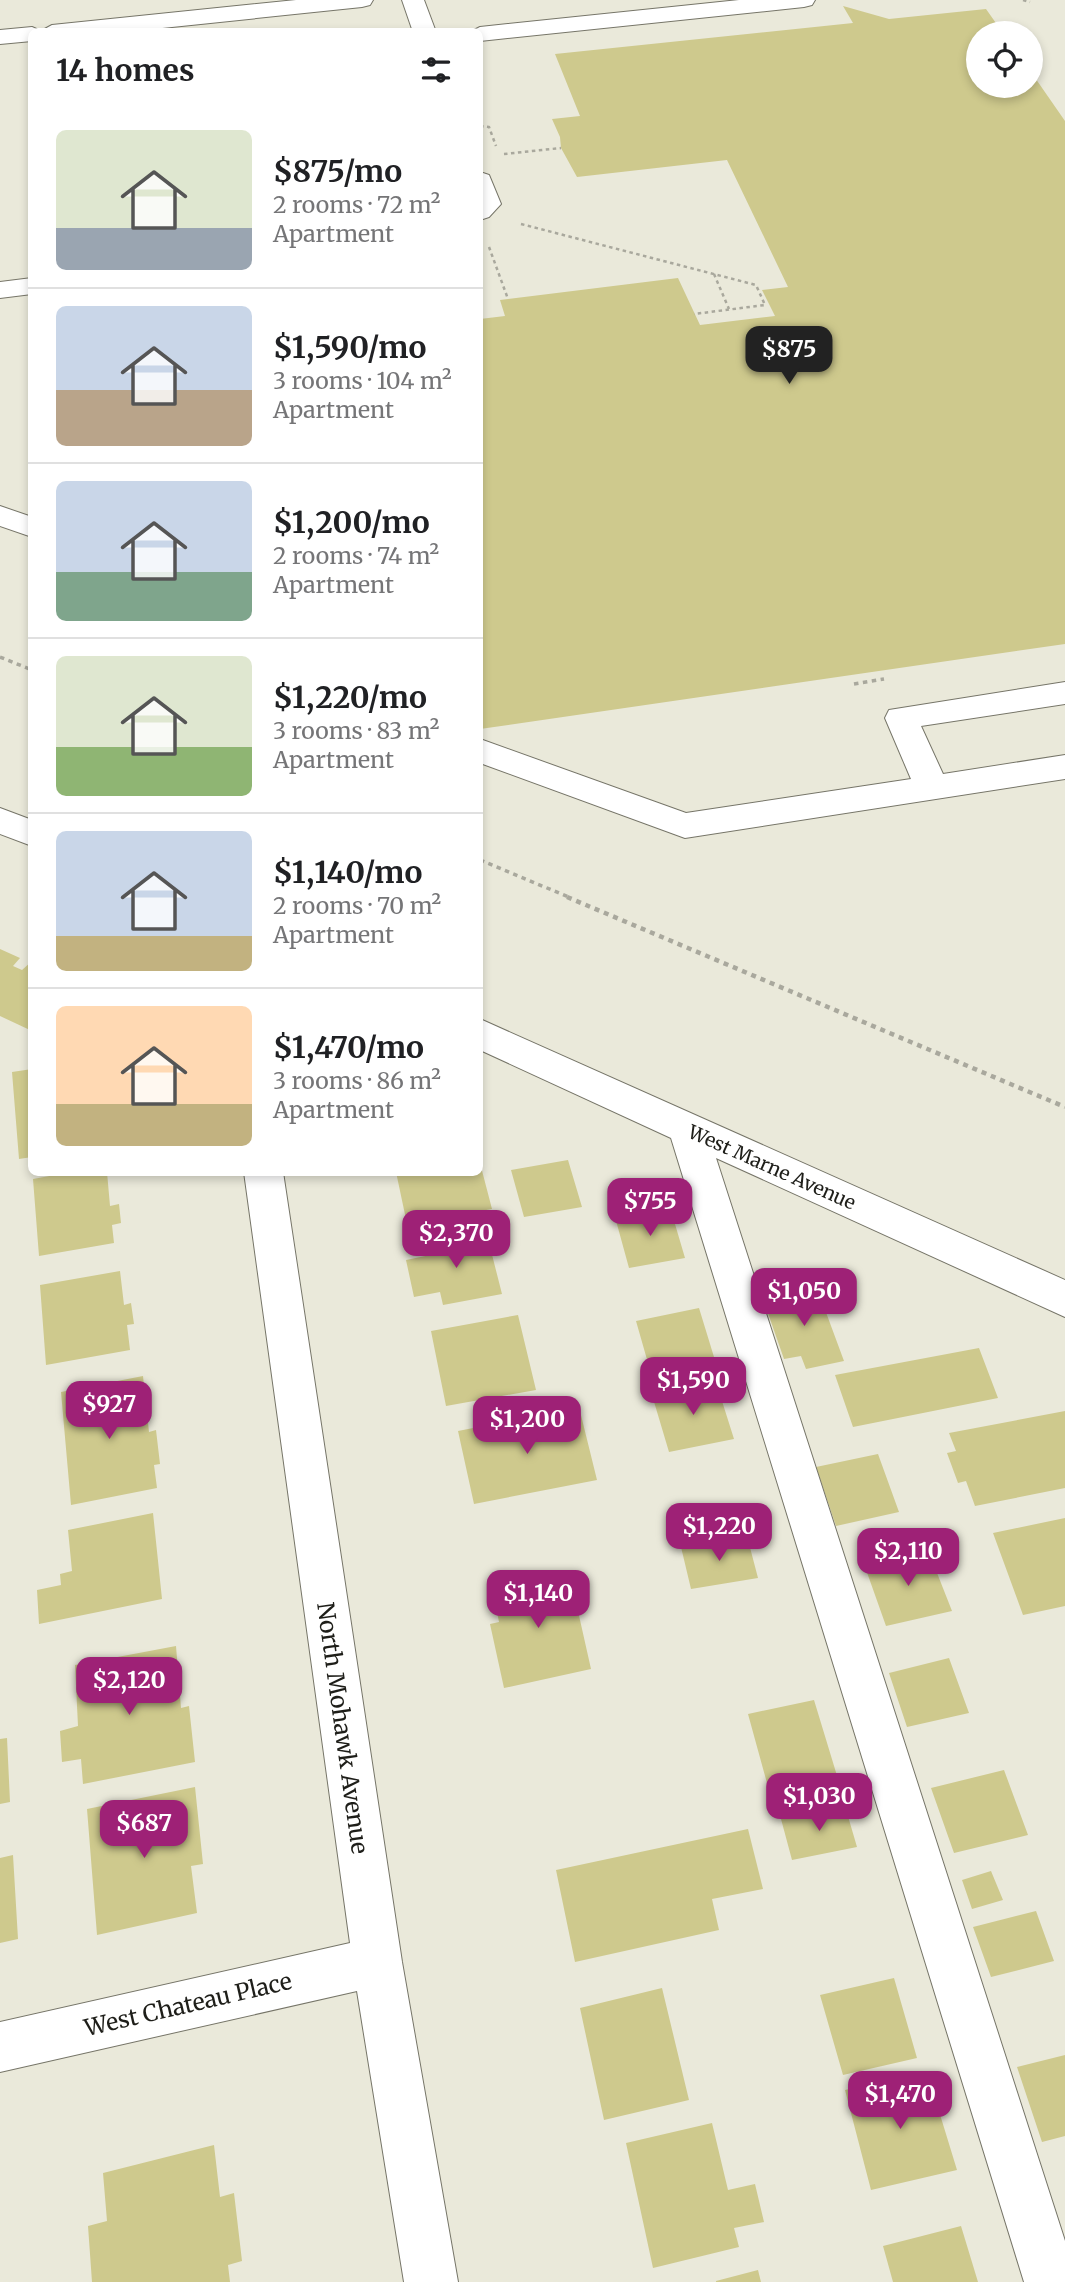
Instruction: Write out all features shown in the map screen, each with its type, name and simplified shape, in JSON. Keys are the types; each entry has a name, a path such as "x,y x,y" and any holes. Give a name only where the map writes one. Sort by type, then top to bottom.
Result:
{"street":[{"path":"91,28 362,0"},
{"path":"413,0 424,28"},
{"path":"483,34 804,0"},
{"path":"0,37 28,34"},
{"path":"483,189 488,204 483,209"},
{"path":"0,290 28,286"},
{"path":"0,515 28,526"},
{"path":"932,788 901,718 1065,693"},
{"path":"483,752 685,826 1065,767"},
{"path":"0,820 28,832"},
{"name":"West Marne Avenue","path":"483,1035 1065,1299"},
{"path":"687,1128 1051,2282"},
{"name":"North Mohawk Avenue","path":"264,1176 377,1962 431,2282"},
{"name":"West Chateau Place","path":"0,2047 377,1962"}],"path":[{"path":"1023,0 1030,2"},
{"path":"500,155 561,148"},
{"path":"517,223 756,285 765,305 694,314"},
{"path":"714,274 729,309"},
{"path":"0,657 28,668"},
{"path":"483,861 1065,1107"}],"building":[{"path":"843,6 889,19 986,9 994,21 966,21 966,98 1043,98 1043,89 1065,121 1065,644 483,729 483,319 505,316 500,300 678,278 700,325 775,316 762,290 788,287 727,160 577,177 561,148 560,137 552,119 580,116 555,54 853,23"},
{"path":"0,949 20,958 13,966 22,970 28,965 28,1029 0,1016"},
{"path":"28,1070 28,1158 19,1159 12,1072"},
{"path":"568,1160 582,1207 524,1217 511,1170"},
{"path":"483,1174 492,1209 407,1224 397,1176"},
{"path":"49,1176 107,1176 110,1206 119,1204 121,1223 112,1225 114,1243 39,1256 33,1179"},
{"path":"670,1207 685,1258 629,1268 615,1217"},
{"path":"486,1231 502,1294 443,1305 440,1292 414,1297 406,1260 435,1254 432,1241"},
{"path":"120,1271 124,1305 131,1303 134,1324 127,1325 130,1350 46,1365 40,1285"},
{"path":"817,1288 844,1361 806,1369 801,1356 784,1359 763,1299"},
{"path":"699,1308 714,1357 650,1370 636,1321"},
{"path":"518,1315 536,1390 446,1406 431,1331"},
{"path":"979,1348 998,1398 853,1427 835,1375"},
{"path":"143,1376 149,1432 156,1430 160,1464 154,1465 157,1488 71,1505 61,1392"},
{"path":"716,1382 734,1439 669,1452 652,1395"},
{"path":"579,1407 597,1480 474,1504 458,1431"},
{"path":"1065,1411 1065,1488 975,1506 966,1481 958,1483 947,1453 956,1451 949,1433"},
{"path":"878,1454 899,1512 836,1526 816,1467"},
{"path":"153,1513 162,1599 39,1624 37,1590 61,1585 60,1574 72,1571 68,1530"},
{"path":"1065,1518 1065,1606 1023,1615 993,1533"},
{"path":"747,1536 758,1578 691,1589 681,1547"},
{"path":"928,1550 952,1611 886,1626 864,1564"},
{"path":"569,1571 591,1669 504,1688 490,1624 499,1622 492,1587"},
{"path":"176,1646 181,1708 189,1706 195,1762 83,1784 81,1759 62,1762 60,1731 78,1726 75,1665"},
{"path":"949,1658 969,1713 907,1727 889,1673"},
{"path":"814,1700 838,1779 770,1794 748,1714"},
{"path":"7,1738 10,1802 0,1804 0,1739"},
{"path":"1004,1770 1028,1835 954,1853 931,1788"},
{"path":"195,1787 203,1864 191,1866 197,1913 97,1935 87,1809"},
{"path":"845,1806 857,1847 792,1860 781,1819"},
{"path":"748,1829 763,1889 712,1899 719,1930 575,1962 556,1870"},
{"path":"13,1855 18,1939 0,1943 0,1858"},
{"path":"991,1871 1003,1900 972,1909 962,1880"},
{"path":"1036,1911 1054,1961 991,1977 973,1927"},
{"path":"894,1978 917,2058 843,2075 820,1995"},
{"path":"662,1988 689,2100 604,2120 580,2008"},
{"path":"1065,2055 1065,2136 1042,2142 1017,2067"},
{"path":"927,2072 957,2170 871,2190 845,2090"},
{"path":"712,2123 728,2190 755,2184 764,2222 734,2228 739,2247 653,2268 626,2143"},
{"path":"214,2145 220,2197 234,2193 242,2261 228,2265 230,2282 92,2282 88,2226 107,2221 103,2173"},
{"path":"961,2226 978,2282 893,2282 883,2246"},
{"path":"758,2270 761,2282 716,2282 716,2281"}]}
